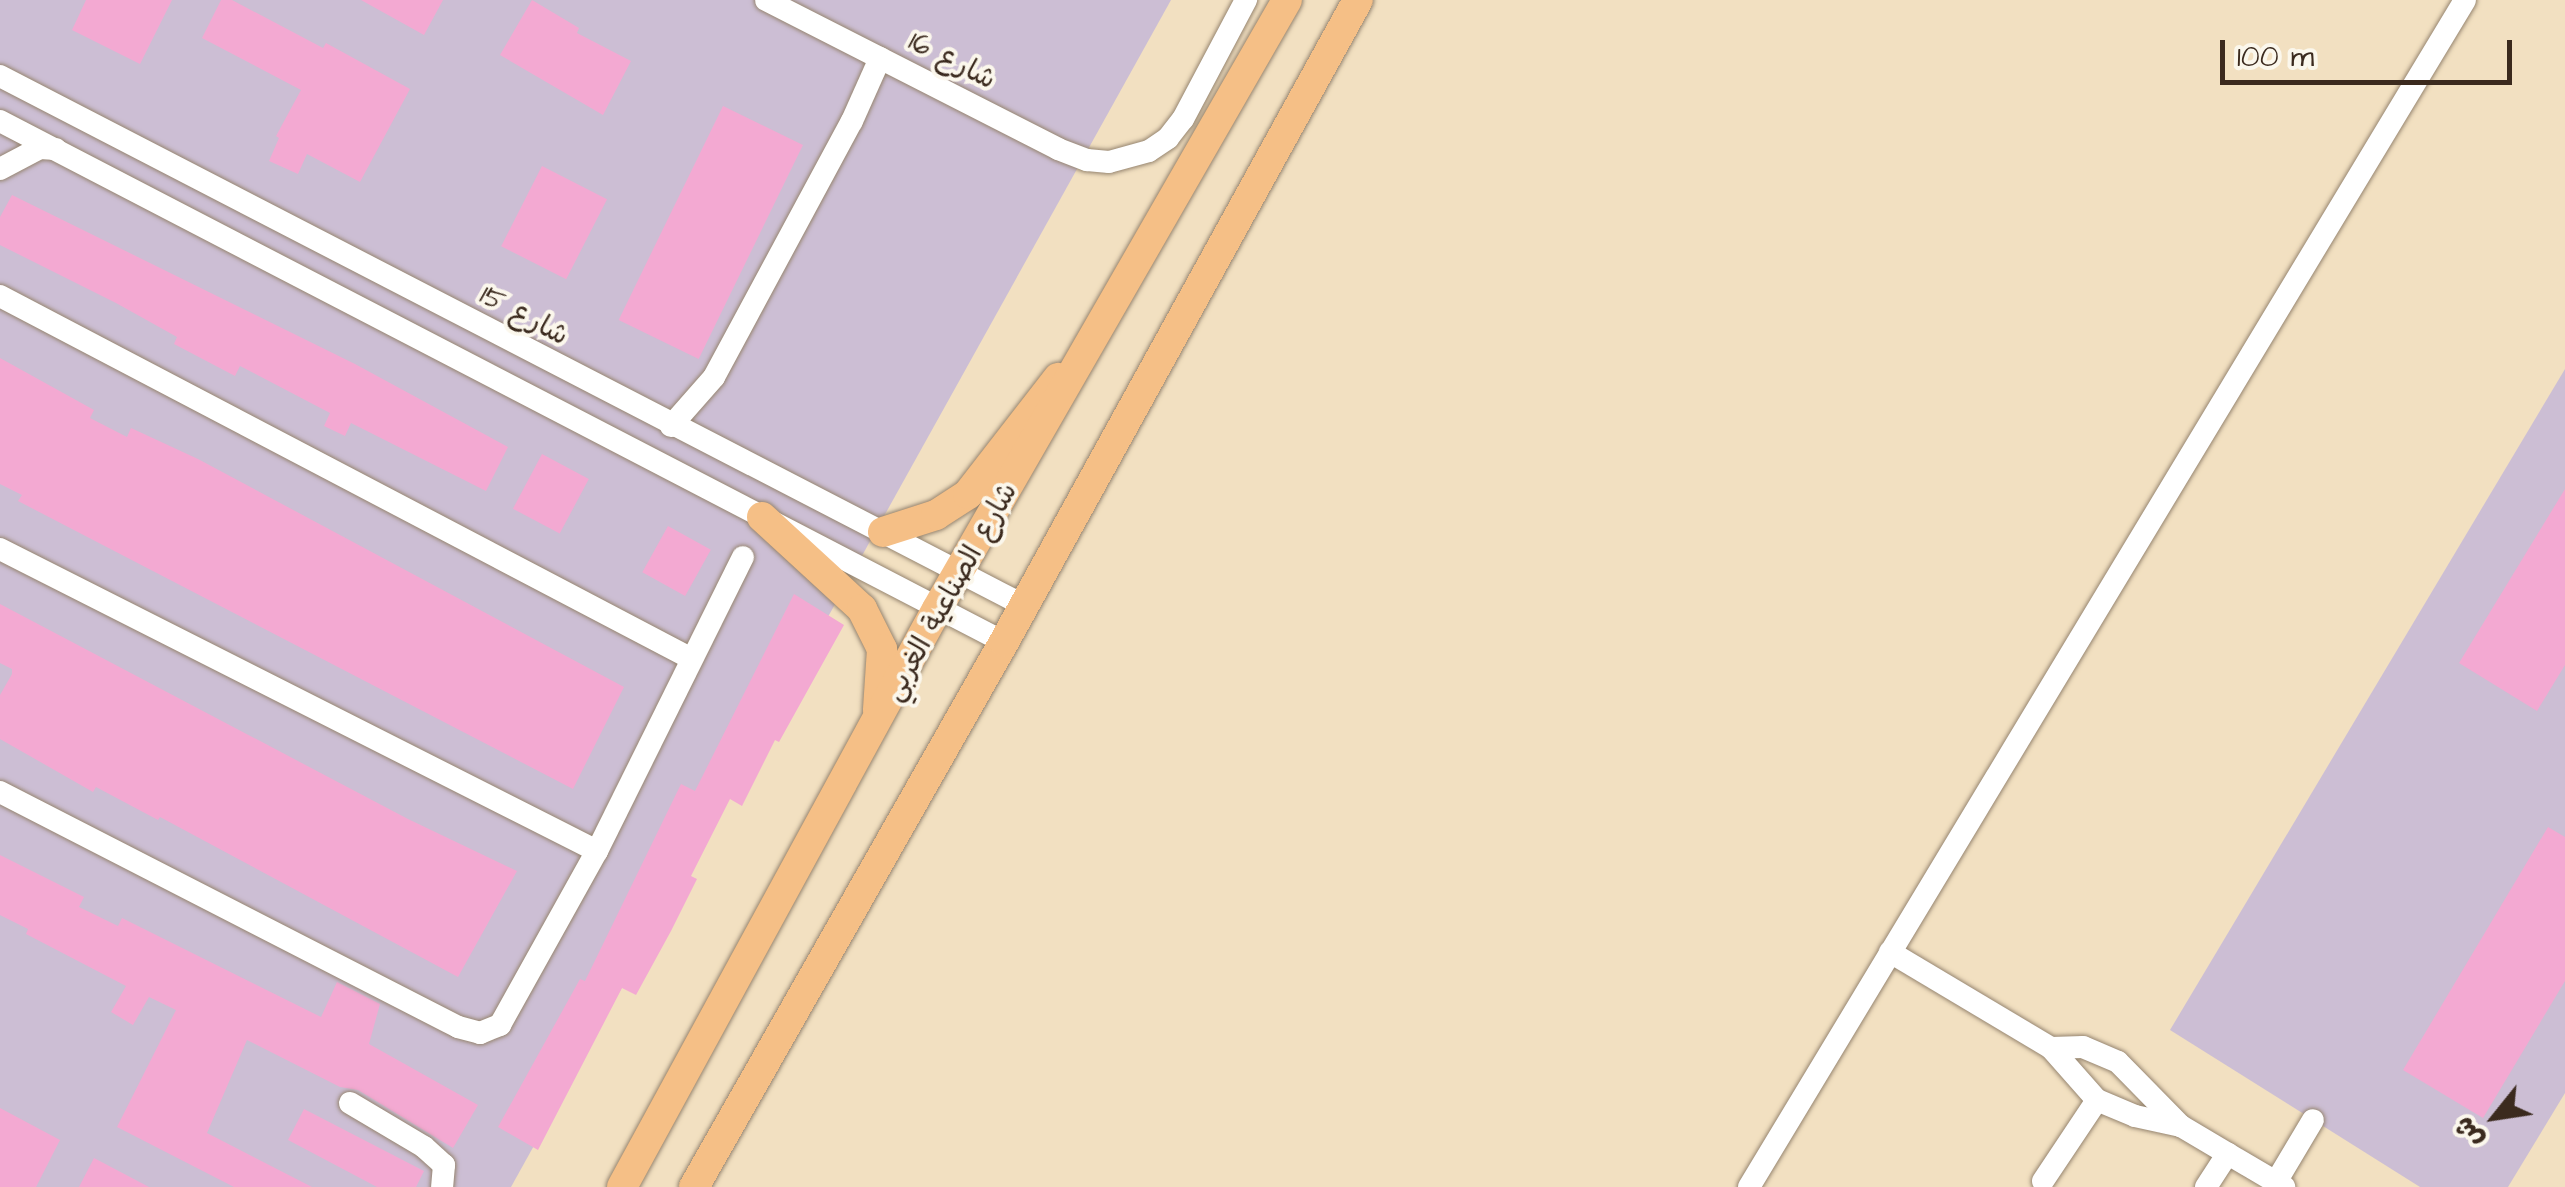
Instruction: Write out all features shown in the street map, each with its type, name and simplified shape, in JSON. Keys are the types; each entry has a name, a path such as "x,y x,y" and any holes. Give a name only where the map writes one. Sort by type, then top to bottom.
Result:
{"main road":[{"name":"شارع الصناعية الغربي","path":"622,1187 958,573 1098,336 1287,0"},
{"path":"694,1187 1004,642 1358,0"},
{"path":"883,532 936,515 968,494 1026,414 1098,336"},
{"path":"762,516 862,609 874,628 882,649 876,727"}],"street":[{"name":"شارع 16","path":"766,0 1058,149 1087,160 1110,162 1149,151 1168,138 1183,119 1246,0"},
{"path":"1750,1187 2465,0"},
{"path":"672,426 714,378 852,121 880,58"},
{"name":"شارع 15","path":"0,76 1023,605"},
{"path":"0,122 1004,642"},
{"path":"0,170 40,148 56,150"},
{"path":"0,296 690,658"},
{"path":"0,549 598,852"},
{"path":"0,792 458,1027 480,1033 500,1026 598,852 742,557"},
{"path":"1890,952 2050,1048 2097,1100 2135,1116 2181,1126"},
{"path":"2050,1048 2082,1048 2118,1062 2181,1126 2280,1185 2313,1120"},
{"path":"2042,1182 2097,1100"},
{"path":"350,1103 424,1148 444,1165 442,1187"},
{"path":"2206,1187 2228,1153"}],"shaded area":[{"path":"0,0 1171,0 511,1187 0,1187"},
{"path":"2565,369 2565,1093 2508,1187 2420,1187 2170,1030"}],"building":[{"path":"86,0 172,0 140,64 72,30"},
{"path":"221,0 232,0 323,48 326,43 410,89 360,182 307,154 298,174 269,161 279,138 276,136 301,90 202,38"},
{"path":"361,0 443,0 424,35"},
{"path":"532,0 579,28 577,33 631,61 603,115 500,55"},
{"path":"723,106 803,145 699,359 619,320"},
{"path":"542,166 607,199 566,279 501,246"},
{"path":"12,195 355,364 508,447 486,491 351,423 345,436 324,426 330,413 240,366 235,376 174,344 177,337 0,245 0,217"},
{"path":"0,358 94,410 90,418 127,437 131,428 198,459 624,687 573,789 18,501 22,495 0,484"},
{"path":"542,454 589,479 560,534 513,509"},
{"path":"2565,489 2565,665 2537,711 2459,663"},
{"path":"668,526 711,550 685,596 642,572"},
{"path":"794,594 844,625 779,742 775,740 742,806 730,799 691,876 697,879 636,995 622,988 538,1150 498,1127 580,979 585,981 681,784 695,791"},
{"path":"0,604 408,819 517,871 458,977 160,817 158,820 96,787 93,792 0,739 0,695 12,669 0,663"},
{"path":"2548,827 2565,837 2565,981 2483,1118 2403,1070"},
{"path":"0,855 84,897 79,907 118,926 122,918 321,1017 337,982 380,1004 369,1044 478,1105 453,1148 358,1090 340,1087 247,1040 207,1133 312,1187 234,1187 117,1127 176,1010 149,997 133,1025 111,1012 126,986 26,934 28,929 0,915"},
{"path":"0,1108 60,1140 36,1187 0,1187"},
{"path":"304,1109 424,1171 416,1187 377,1187 288,1140"},
{"path":"94,1158 149,1187 79,1187"}]}
